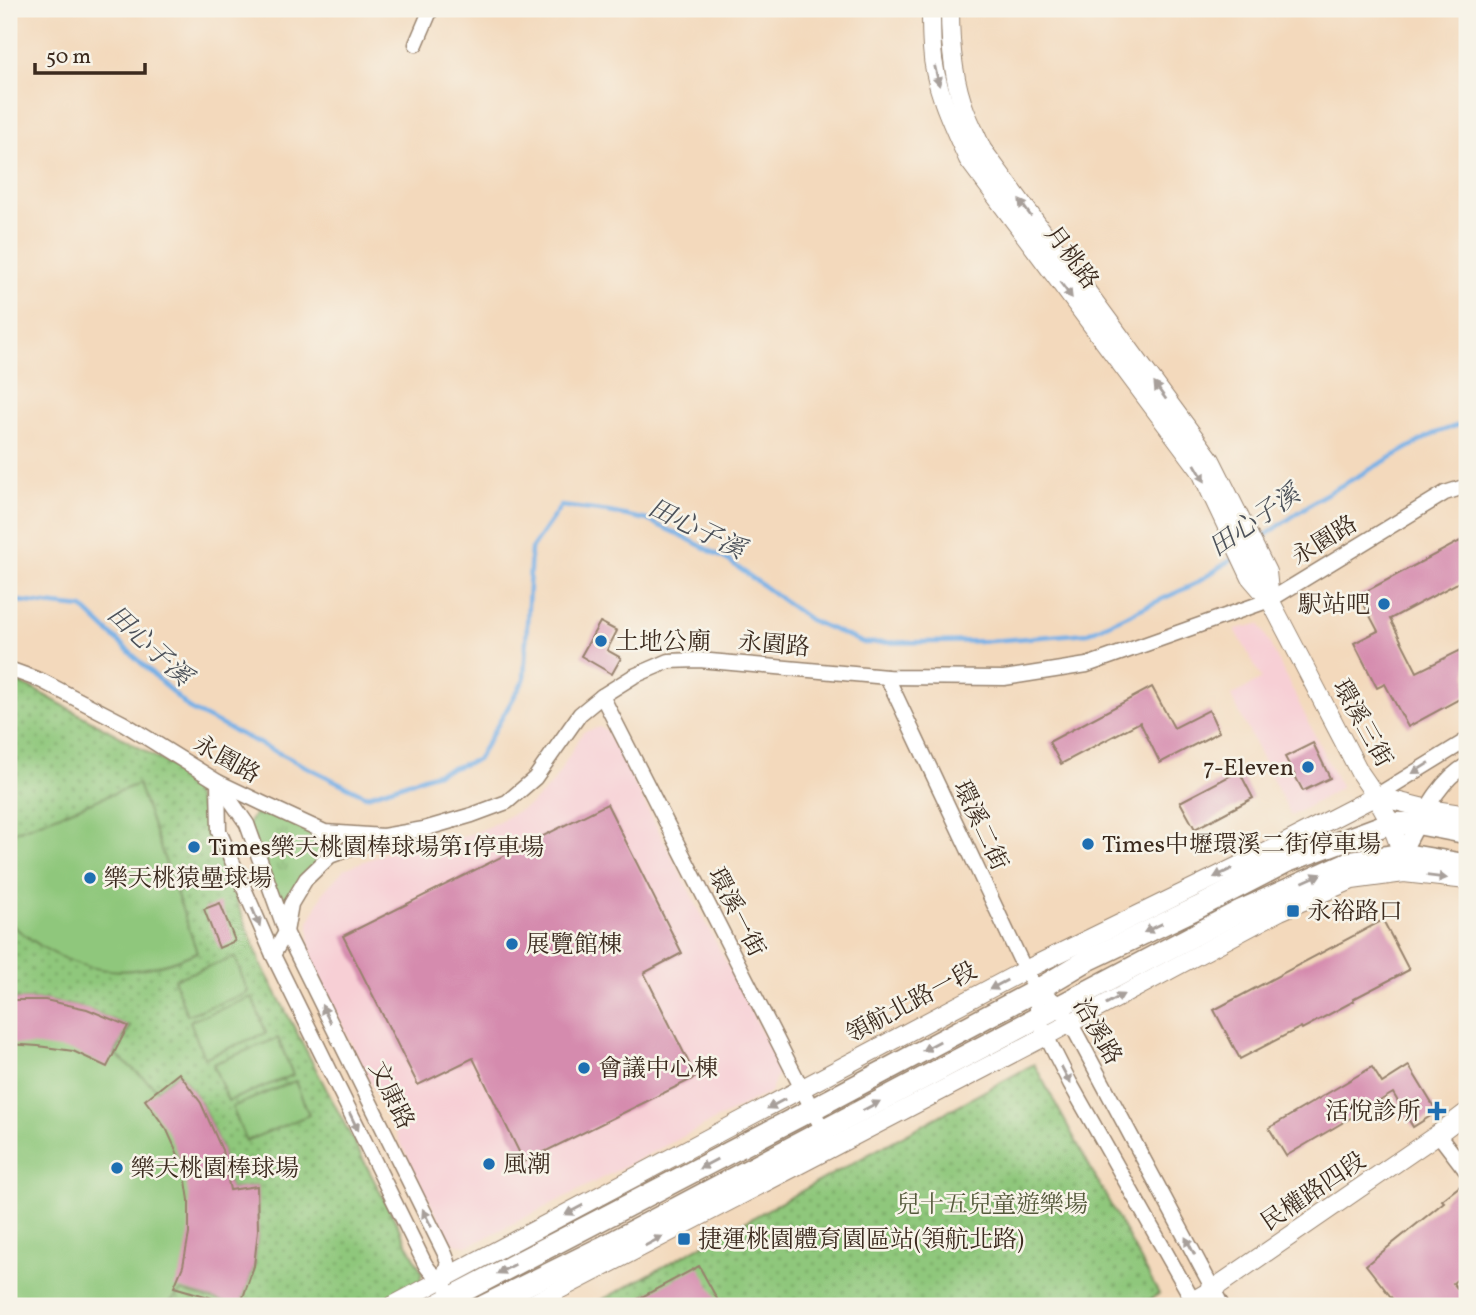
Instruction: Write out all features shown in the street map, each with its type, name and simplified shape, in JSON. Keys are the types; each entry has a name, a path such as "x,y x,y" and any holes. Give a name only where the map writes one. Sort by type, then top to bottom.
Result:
{"main road":[{"name":"領航北路一段","path":"446,1297 811,1110 1037,990 1086,961 1286,862 1390,823 1424,816 1467,833"},
{"path":"484,1306 827,1140 1066,1014 1240,911 1299,884 1347,863 1467,864"}],"street":[{"path":"416,44 431,9"},
{"name":"月桃路","path":"931,9 935,68 949,118 968,159 1043,245 1211,460 1229,512 1270,600"},
{"name":"月桃路","path":"950,9 955,75 965,111 982,149 1043,245"},
{"name":"永園路","path":"9,668 42,681 123,723 218,782 325,832 383,836 424,829 507,802 535,778 580,714 634,676 669,662 699,660 887,677 1004,678 1087,664 1270,600 1444,494 1467,486"},
{"name":"環溪三街","path":"1270,600 1360,773 1390,823 1403,863"},
{"name":"環溪二街","path":"887,677 1024,970 1037,990"},
{"name":"環溪一街","path":"602,696 827,1140"},
{"path":"1376,796 1467,740"},
{"path":"1467,765 1459,769 1436,794 1403,863 1467,880"},
{"name":"文康路","path":"218,782 247,824 286,932 445,1254 448,1262 446,1297"},
{"name":"文康路","path":"218,782 219,831 273,955 425,1264 446,1297"},
{"name":"領航北路一段","path":"392,1306 446,1297 802,1090 1024,970 1376,796 1424,816 1467,815"},
{"path":"273,955 286,932 291,904 306,879 330,856 383,836"},
{"name":"洽溪路","path":"1037,990 1066,1014 1222,1306"},
{"name":"洽溪路","path":"1037,990 1041,1027 1191,1304"},
{"name":"民權路四段","path":"1191,1304 1467,1112"},
{"path":"1438,1134 1467,1172"},
{"path":"528,1306 827,1140"}],"shaded area":[{"path":"1260,624 1341,788 1291,816 1231,696 1262,679 1235,629"},
{"path":"600,727 606,730 612,739 773,1054 779,1071 770,1092 479,1241 467,1246 456,1244 448,1238 312,965 309,922 324,891 344,869 385,853 422,848 457,839 484,829 531,804 553,783 583,732"}],"green space":[{"path":"9,679 33,689 176,769 194,792 261,964 422,1272 419,1287 378,1306 9,1306"},
{"name":"樂天桃猿壘球場","path":"138,784 197,952 157,966 119,971 82,965 63,958 21,933 9,922 9,834"},
{"path":"255,813 292,821 326,838 327,847 322,856 284,901 275,897 248,824"},
{"path":"235,957 248,993 187,1015 174,979"},
{"path":"252,997 266,1033 204,1058 190,1021"},
{"name":"樂天桃園棒球場","path":"9,1000 45,1000 87,1009 130,1027 115,1054 158,1090 179,1073 201,1103 222,1150 230,1190 257,1186 258,1230 254,1266 240,1306 181,1291 166,1306 9,1306"},
{"path":"278,1038 293,1075 228,1101 213,1064"},
{"name":"兒十五兒童遊樂場","path":"1034,1064 1159,1294 1139,1306 591,1306"},
{"path":"295,1081 309,1115 246,1141 232,1107"}],"building":[{"path":"1460,541 1467,555 1467,578 1390,619 1417,672 1467,647 1467,695 1408,727 1385,684 1377,688 1354,643 1378,631 1359,595"},
{"name":"土地公廟","path":"600,622 617,631 607,650 621,658 612,674 581,656"},
{"path":"1152,687 1174,728 1209,710 1219,732 1160,763 1140,722 1061,764 1049,742"},
{"name":"7-Eleven","path":"1313,743 1330,778 1303,791 1285,757"},
{"path":"1239,771 1253,798 1195,829 1180,802"},
{"name":"展覽館棟","path":"607,804 682,953 644,973 696,1077 524,1162 473,1058 418,1085 343,936"},
{"path":"220,903 235,941 219,948 204,909"},
{"path":"1383,920 1409,970 1302,1029 1301,1027 1240,1059 1214,1010"},
{"path":"9,1000 45,1000 87,1009 128,1026 107,1067 73,1051 9,1044"},
{"path":"1409,1066 1437,1112 1413,1127 1393,1093 1286,1156 1269,1128 1372,1067 1382,1083"},
{"path":"179,1073 201,1103 222,1150 230,1190 257,1186 258,1230 254,1266 240,1306 174,1287 183,1266 189,1234 189,1200 184,1168 167,1130 145,1100"},
{"path":"1460,1186 1467,1195 1467,1271 1453,1283 1467,1300 1467,1306 1398,1306 1366,1265"},
{"path":"699,1266 721,1306 625,1306"}],"waterway":[{"name":"田心子溪","path":"1256,542 1319,498 1433,434 1467,422"},
{"name":"田心子溪","path":"9,600 83,608 191,710 366,796 477,760 524,680 531,549 561,506 647,520 729,561 810,620 864,643 990,641 1088,633 1195,584 1235,557"}],"place":[{"name":"駅站吧","path":"1384,604"},
{"name":"土地公廟","path":"601,641"},
{"name":"7-Eleven","path":"1308,767"},
{"name":"Times中壢環溪二街停車場","path":"1088,844"},
{"name":"Times樂天桃園棒球場第1停車場","path":"194,847"},
{"name":"樂天桃猿壘球場","path":"90,878"},
{"name":"永裕路口","path":"1293,911"},
{"name":"展覽館棟","path":"512,944"},
{"name":"會議中心棟","path":"584,1068"},
{"name":"活悅診所","path":"1437,1111"},
{"name":"風潮","path":"489,1164"},
{"name":"樂天桃園棒球場","path":"117,1168"},
{"name":"捷運桃園體育園區站(領航北路)","path":"684,1239"}]}
